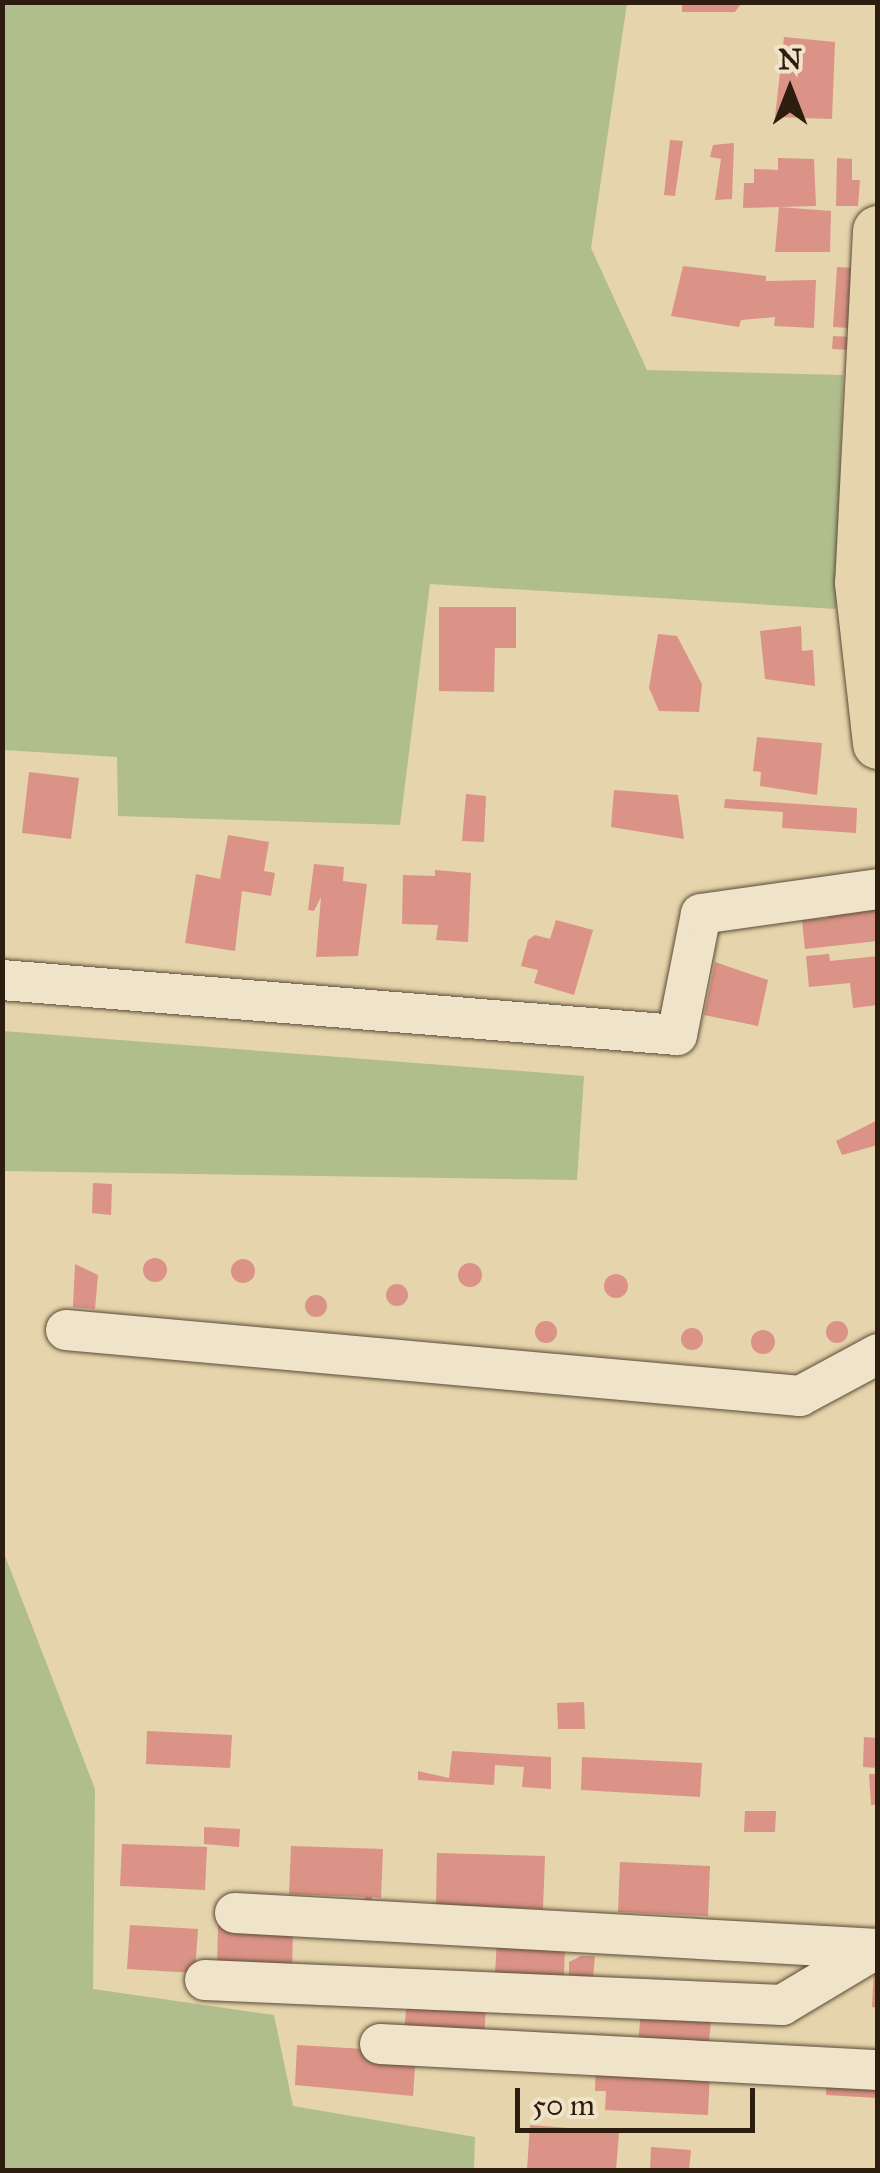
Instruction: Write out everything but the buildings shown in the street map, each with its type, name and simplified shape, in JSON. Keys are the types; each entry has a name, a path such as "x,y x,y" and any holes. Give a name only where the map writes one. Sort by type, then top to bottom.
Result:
{"main road":[{"path":"878,230 860,583 878,744"}],"street":[{"path":"2,980 677,1035 701,914 878,889"},
{"path":"66,1330 800,1396 878,1354"},
{"path":"235,1913 877,1949"},
{"path":"205,1980 782,2005 877,1949"},
{"path":"380,2044 878,2070"}],"green space":[{"path":"2,3 627,3 591,248 647,370 843,375 836,609 430,584 400,825 118,816 117,757 3,750"},
{"path":"3,1031 584,1076 577,1180 3,1171"},
{"path":"2,1548 95,1789 93,1989 274,2015 293,2106 475,2137 474,2170 3,2170"}]}
